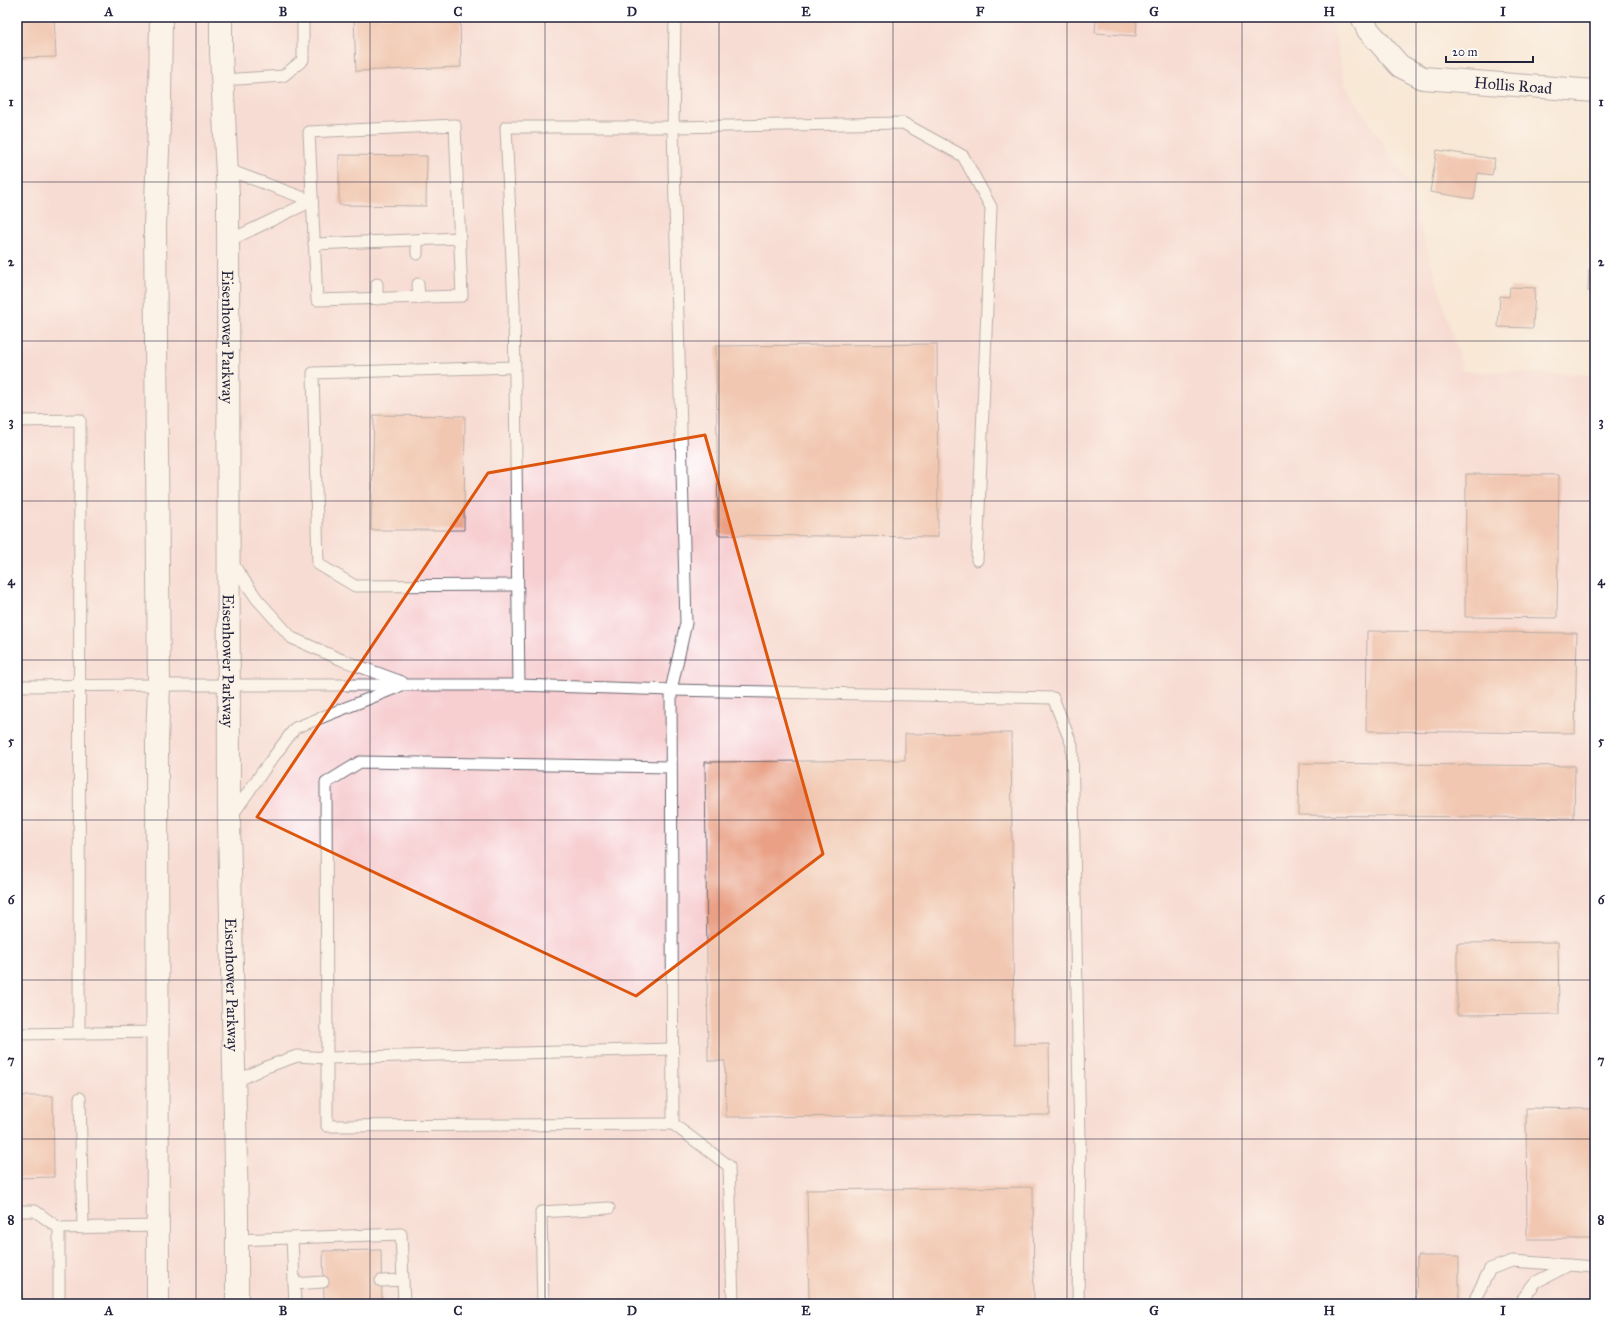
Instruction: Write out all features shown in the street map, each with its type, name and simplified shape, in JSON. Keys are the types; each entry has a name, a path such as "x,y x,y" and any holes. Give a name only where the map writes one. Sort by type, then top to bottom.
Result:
{"main road":[{"path":"158,1304 157,742 159,684 155,226 160,100 161,17"},
{"name":"Eisenhower Parkway","path":"221,17 228,241 229,821 237,1304"},
{"name":"Hollis Road","path":"1362,17 1368,30 1400,66 1423,78 1595,91"}],"lane":[{"path":"222,80 283,76 303,60 303,17"},
{"path":"673,1124 671,690 686,623 673,127 675,17"},
{"path":"519,684 514,306 506,127 673,127 903,123 963,156 991,207 977,560"},
{"path":"455,125 462,296 317,300 312,201 309,132 455,125"},
{"path":"226,169 312,201"},
{"path":"228,241 312,201"},
{"path":"314,244 376,247 417,241 460,238"},
{"path":"417,241 417,254"},
{"path":"377,284 378,299"},
{"path":"418,284 419,298"},
{"path":"515,367 313,373 318,564 355,586 517,585"},
{"path":"17,421 80,420 79,1033"},
{"path":"228,557 257,599 292,638 342,660 407,684"},
{"path":"17,686 159,684 519,684 671,690 1053,698 1072,745 1080,1141 1078,1304"},
{"path":"229,821 263,771 295,728 407,684"},
{"path":"671,767 360,762 326,783 327,1126 673,1124 729,1166 733,1304"},
{"path":"17,1034 158,1032"},
{"path":"234,1082 266,1067 297,1056 327,1058 672,1049"},
{"path":"80,1098 83,1228"},
{"path":"543,1304 541,1212 609,1208"},
{"path":"17,1211 34,1211 59,1228 158,1226"},
{"path":"59,1228 59,1304"},
{"path":"237,1240 402,1234 404,1304"},
{"path":"292,1238 295,1304"},
{"path":"1476,1304 1476,1297 1490,1269 1512,1261 1595,1267"},
{"path":"1520,1304 1536,1282 1570,1265"},
{"path":"382,1281 403,1280"},
{"path":"294,1284 323,1282"}],"highlighted area":[{"path":"705,435 823,854 636,996 257,817 488,473"}],"shaded area":[{"path":"17,17 1331,17 1345,85 1407,180 1463,371 1595,375 1595,1304 17,1304"}],"building":[{"path":"17,17 54,17 56,57 17,58"},
{"path":"354,17 460,17 461,67 356,71"},
{"path":"1096,17 1137,17 1136,36 1095,33"},
{"path":"1437,150 1495,159 1492,175 1478,173 1474,199 1430,192"},
{"path":"339,155 427,156 426,206 339,205"},
{"path":"1589,270 1595,270 1595,291 1588,291"},
{"path":"1510,287 1535,288 1533,328 1498,327 1500,296 1509,297"},
{"path":"937,344 938,537 718,535 716,346"},
{"path":"374,415 465,416 464,530 371,530"},
{"path":"1466,474 1559,475 1557,618 1465,617"},
{"path":"1367,631 1577,633 1575,733 1366,731"},
{"path":"1011,733 1014,1045 1049,1044 1050,1115 726,1117 725,1061 708,1061 705,762 905,760 905,734"},
{"path":"1299,763 1575,766 1574,818 1298,815"},
{"path":"1558,942 1559,1014 1457,1015 1457,943"},
{"path":"17,1096 53,1096 54,1177 17,1178"},
{"path":"1526,1108 1593,1109 1593,1239 1527,1239"},
{"path":"1033,1187 1034,1304 809,1304 807,1190"},
{"path":"381,1250 382,1304 324,1304 323,1251"},
{"path":"1417,1256 1459,1256 1459,1304 1416,1304"},
{"path":"17,1267 21,1267 22,1304 17,1304"},
{"path":"1490,1300 1511,1300 1511,1304 1490,1304"}]}
